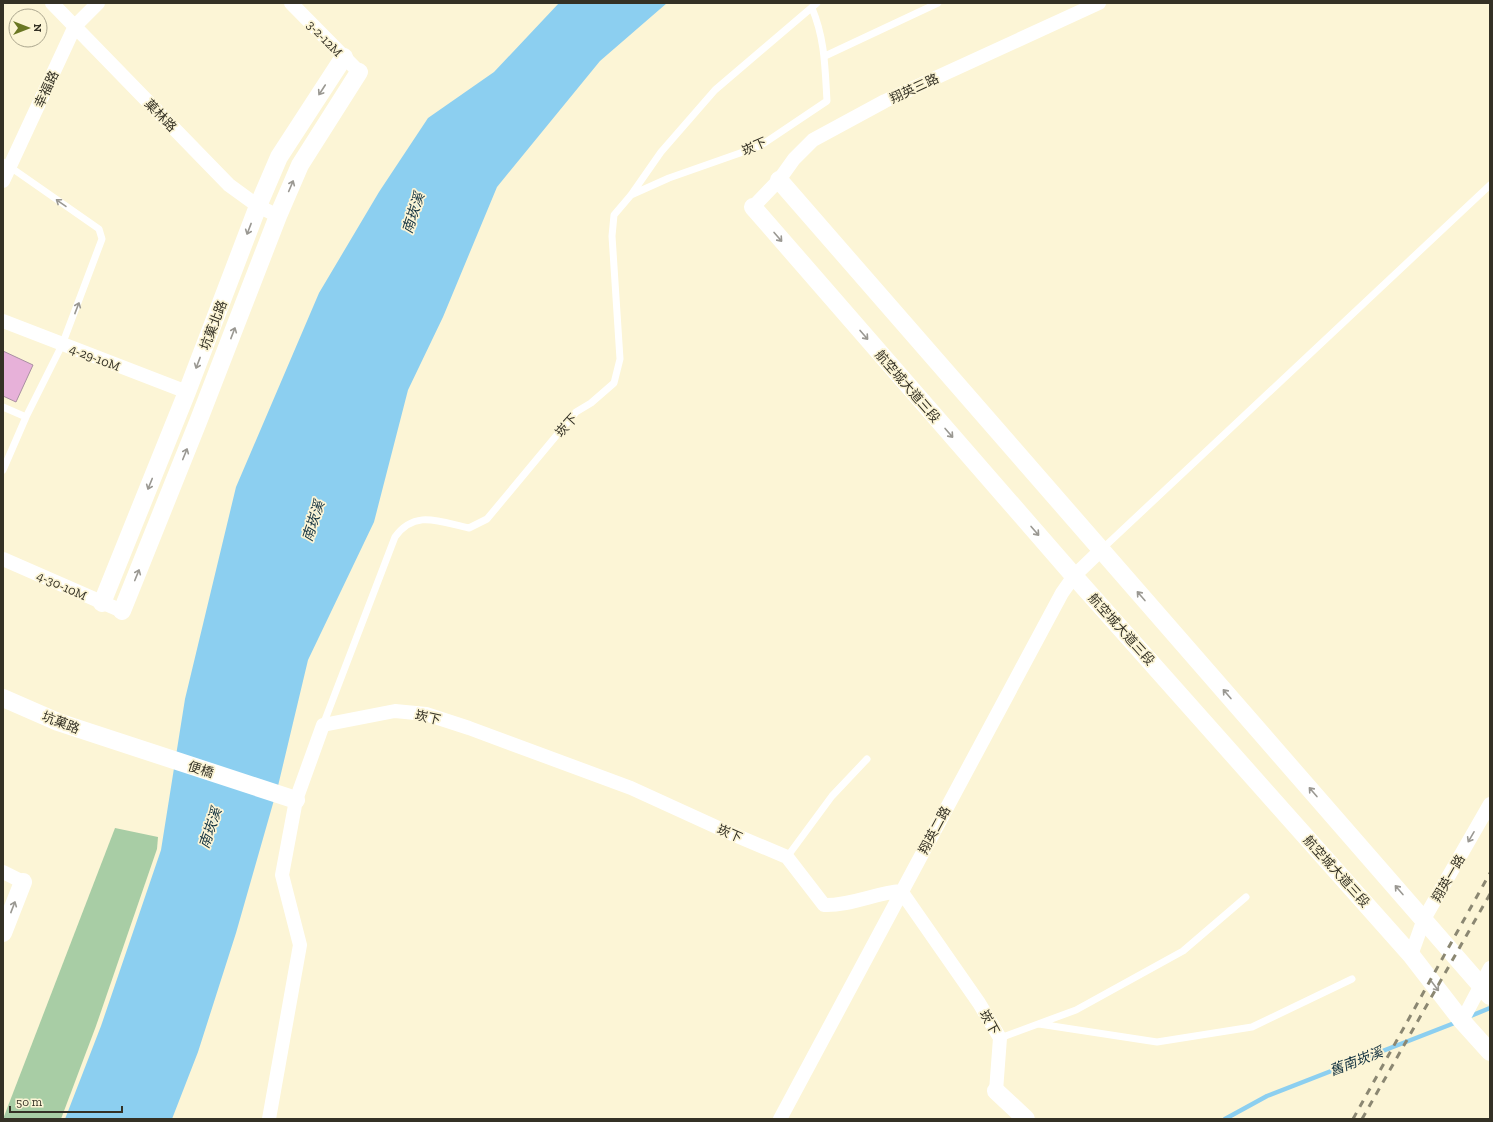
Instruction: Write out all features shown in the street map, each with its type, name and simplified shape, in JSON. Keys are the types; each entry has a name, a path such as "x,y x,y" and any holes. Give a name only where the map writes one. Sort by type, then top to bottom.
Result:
{"street":[{"name":"菓林路","path":"52,3 229,185 258,206 278,216"},
{"name":"幸福路","path":"3,181 6,165 75,26 98,3"},
{"name":"3-2-12M","path":"291,3 359,72"},
{"name":"翔英三路","path":"753,207 779,180 794,158 813,140 885,101 1100,3"},
{"name":"坑菓北路","path":"102,603 188,392 258,206 279,157 344,57"},
{"name":"坑菓北路","path":"122,611 198,422 278,216 300,165 359,72"},
{"path":"779,180 1485,990"},
{"name":"航空城大道三段","path":"753,207 1074,576 1411,955 1462,1021 1490,1052"},
{"name":"4-29-10M","path":"3,321 62,345 188,392"},
{"name":"翔英二路","path":"780,1119 1062,593 1074,576 1100,550"},
{"name":"4-30-10M","path":"3,559 122,611"},
{"name":"坑菓路","path":"3,698 58,722 120,743"},
{"name":"崁下","path":"269,1119 300,945 282,875 289,798 323,725 395,711 426,714 469,728 631,788 723,830 788,857"},
{"name":"便橋","path":"120,743 289,798"},
{"name":"翔英一路","path":"1411,955 1424,919 1490,804"},
{"path":"788,857 824,905 836,906 884,892 901,891"},
{"path":"3,872 23,882 3,933"},
{"name":"崁下","path":"901,891 979,1003 1000,1038 996,1091"},
{"path":"1462,1021 1485,990 1490,968"},
{"path":"996,1091 1026,1119"}],"lane":[{"path":"825,56 938,3"},
{"name":"崁下","path":"323,725 395,537 402,528 408,523 418,519 430,519 469,528 487,519 576,412 591,403 614,383 620,359 613,229 614,215 631,195 661,152 715,90 814,5 825,56 827,101 760,146 669,178 631,195"},
{"path":"3,470 26,417 62,345 102,239 99,229 6,165"},
{"path":"1100,550 1490,185"},
{"path":"3,407 26,417"},
{"path":"788,857 832,796 867,759"},
{"path":"1000,1038 1076,1010 1183,951 1246,897"},
{"path":"1039,1024 1157,1042 1252,1027 1352,979"}],"green space":[{"path":"115,828 158,837 157,849 96,1026 61,1119 3,1119"}],"water":[{"name":"南崁溪","path":"559,3 667,3 600,61 497,187 443,317 408,390 374,522 308,660 278,786 236,933 198,1052 172,1119 65,1119 101,1026 161,850 185,699 236,487 319,293 379,192 428,118 494,72"}],"building":[{"path":"3,351 33,365 16,402 3,396"}],"waterway":[{"name":"舊南崁溪","path":"1468,1017 1490,1008"},
{"name":"舊南崁溪","path":"1225,1119 1267,1096 1457,1022"}],"railway":[{"path":"1353,1119 1490,873"},
{"path":"1362,1119 1490,894"}]}
